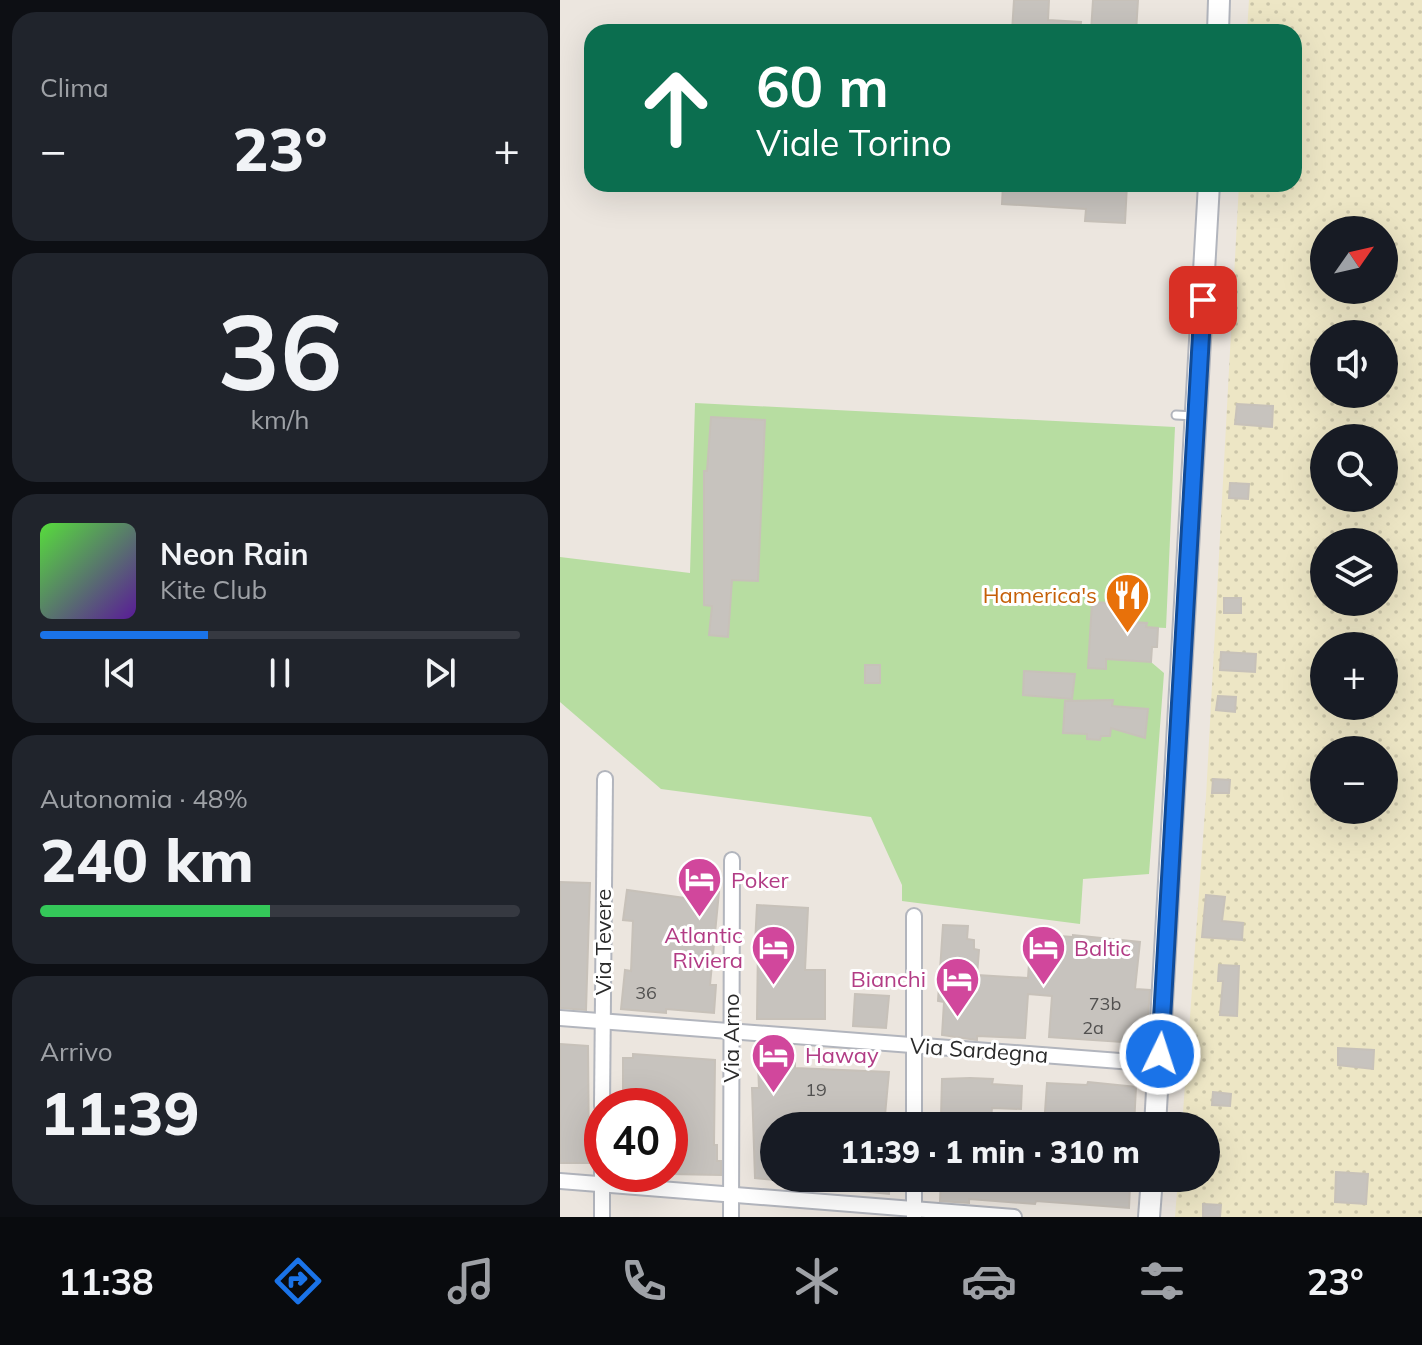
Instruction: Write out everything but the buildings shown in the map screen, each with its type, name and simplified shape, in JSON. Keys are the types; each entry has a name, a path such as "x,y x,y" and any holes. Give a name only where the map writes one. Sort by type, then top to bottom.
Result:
{"street":[{"path":"1218,24 1219,0"},
{"path":"1156,1112 1169,911 1186,416 1204,271 1209,192"},
{"name":"Via Tevere","path":"602,1088 605,779"},
{"name":"Via Arno","path":"731,1217 732,860"},
{"path":"914,916 914,1112"},
{"name":"Via Sardegna","path":"560,1018 1159,1064"},
{"path":"560,1181 584,1183"},
{"path":"688,1191 914,1213 1014,1217"},
{"path":"602,1192 602,1217"},
{"path":"914,1192 914,1213"},
{"path":"1149,1217 1151,1192"}],"lane":[{"path":"1183,273 1204,271"}],"sand":[{"path":"1249,0 1422,0 1422,1217 1175,1217 1177,1192 1220,1192 1220,1112 1183,1112 1206,797 1239,192 1302,192 1302,24 1248,24"}],"green space":[{"path":"695,403 1175,427 1166,628 1117,621 1117,614 1111,613 1111,603 1092,602 1088,667 1106,659 1151,662 1164,673 1149,874 1083,879 1080,924 902,901 902,885 871,817 661,789 560,702 560,557 690,573"}],"place":[{"name":"Hamerica's","path":"1128,634"},
{"name":"Poker","path":"700,919"},
{"name":"Atlantic Riviera","path":"774,987"},
{"name":"Baltic","path":"1043,987"},
{"name":"Bianchi","path":"957,1018"},
{"name":"Haway","path":"774,1094"}],"route":[{"path":"1160,1054 1203,300"}]}
